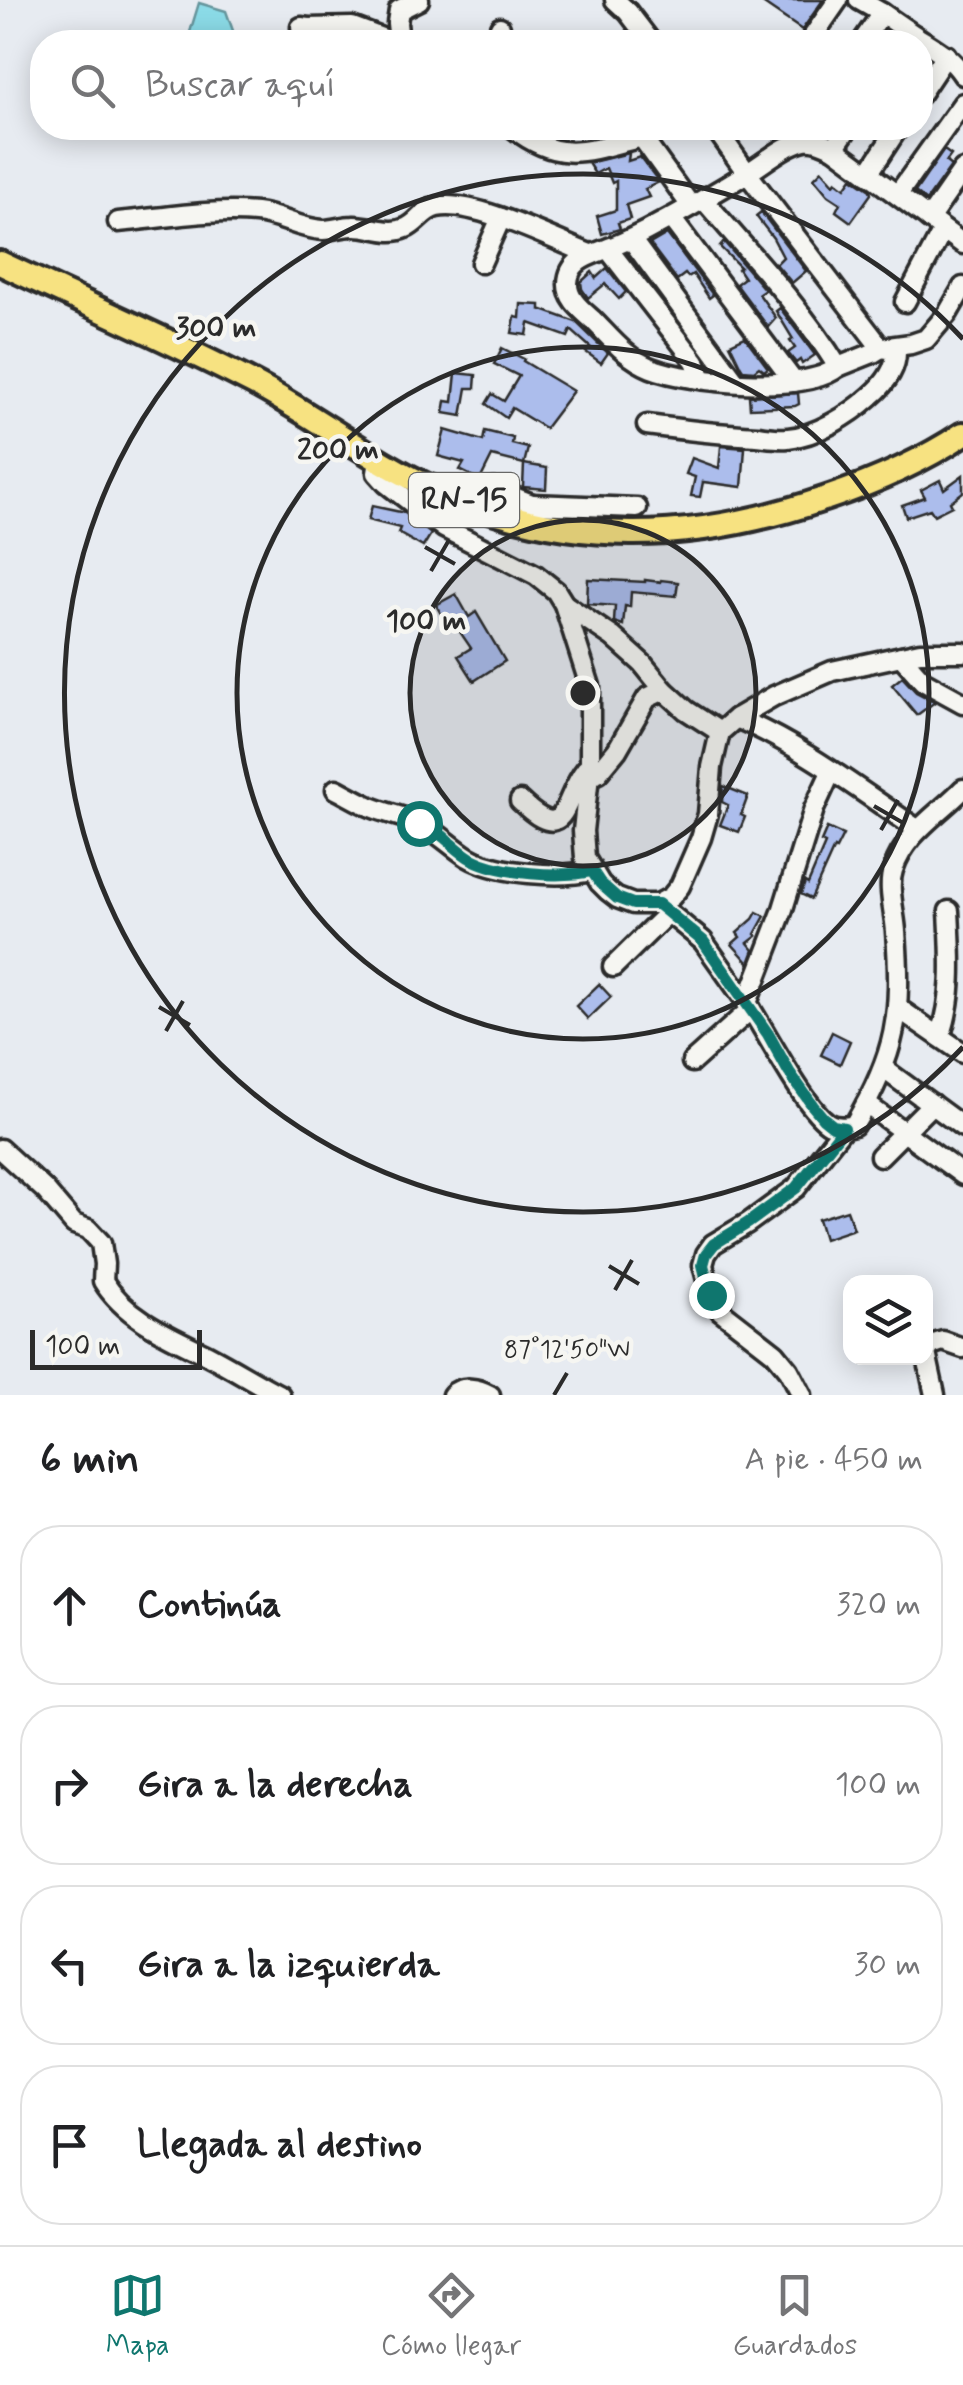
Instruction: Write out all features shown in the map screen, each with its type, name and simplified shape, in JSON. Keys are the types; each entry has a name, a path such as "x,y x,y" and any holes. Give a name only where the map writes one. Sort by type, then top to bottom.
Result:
{"main road":[{"name":"RN-15","path":"0,263 254,384 436,490 529,512 579,530 650,534 716,528 780,514 856,488 928,456 963,434"}],"street":[{"path":"397,30 400,10 419,0"},
{"path":"615,0 642,30"},
{"path":"817,30 838,0"},
{"path":"859,0 901,30"},
{"path":"870,30 882,13"},
{"path":"300,26 352,26 363,30"},
{"path":"933,50 956,64 963,75"},
{"path":"933,75 946,56"},
{"path":"898,194 963,104"},
{"path":"529,140 553,151 586,152 617,140"},
{"path":"645,140 788,298 838,367"},
{"path":"647,425 736,435 800,436 864,403 889,376 897,356 896,350 881,348 724,140"},
{"path":"797,140 698,203 631,239 580,259 569,276 568,293 614,343 649,367 702,379 794,382 822,376 881,348 926,339 948,314 963,287"},
{"path":"816,140 834,148 963,244"},
{"path":"834,148 840,140"},
{"path":"868,174 890,140"},
{"path":"905,302 963,170"},
{"path":"118,222 223,212 265,214 314,229 358,226 396,231 412,226 424,213 440,206 466,208 599,252 688,350 702,379"},
{"path":"481,263 501,218"},
{"path":"670,218 794,382"},
{"path":"631,239 736,382"},
{"path":"379,460 377,473 406,500 444,528 549,583 564,604 590,680 584,858 600,883 617,898 663,908 703,941 789,1072 833,1126 854,1125 884,1069 896,1022 899,966 892,872 917,829 963,789"},
{"path":"494,489 529,512 637,508"},
{"path":"564,604 613,637 664,690 720,732"},
{"path":"613,966 680,886 702,838 720,732 774,696 832,671 920,652 963,652"},
{"path":"901,656 924,681 963,703"},
{"path":"520,801 542,820 552,822 560,818 580,776 589,771 598,773 617,750 647,698 664,690"},
{"path":"736,718 776,736 917,829"},
{"path":"692,1062 749,1006 814,808 831,772"},
{"path":"336,789 370,807 439,833 480,862 543,873 573,875 592,871"},
{"path":"940,1037 956,994 949,911"},
{"path":"898,1008 963,1053"},
{"path":"884,1069 963,1127"},
{"path":"866,1104 963,1175"},
{"path":"880,1156 932,1104"},
{"path":"802,1395 775,1353 721,1311 711,1295 703,1265 714,1244 796,1188 844,1128"},
{"path":"0,1150 45,1190 67,1218 88,1230 101,1244 102,1281 118,1301 173,1340 280,1395"},
{"path":"935,1395 926,1353 930,1345 942,1340 963,1348"},
{"path":"452,1395 467,1388 490,1395"}],"water":[{"path":"199,3 226,11 233,30 191,30"}],"building":[{"path":"758,0 823,0 802,30"},
{"path":"944,150 951,155 946,162 951,166 926,201 915,192"},
{"path":"629,153 628,161 640,157 659,182 645,189 649,197 626,205 630,219 618,223 620,229 602,234 597,216 616,210 616,181 612,183 606,168 595,174 588,163"},
{"path":"822,170 834,184 836,181 845,188 852,178 870,190 851,222 836,211 840,203 814,178"},
{"path":"761,212 806,271 792,283 776,264 783,257 756,216"},
{"path":"667,234 713,295 709,298 693,274 677,280 650,244"},
{"path":"724,242 765,290 759,294 776,318 768,327 736,284 744,278 740,267 720,247"},
{"path":"607,268 626,292 619,299 605,284 588,298 581,282 592,272 596,278"},
{"path":"521,304 540,305 540,309 576,322 608,353 601,363 586,352 590,347 571,330 568,337 529,323 527,335 512,333 515,317 520,318"},
{"path":"780,308 815,355 802,364 788,353 795,348 776,311"},
{"path":"745,337 768,368 764,371 759,367 754,371 741,367 730,344"},
{"path":"502,348 573,391 545,428 512,408 506,418 486,404 492,394 504,401 519,376 494,364"},
{"path":"456,373 476,375 475,388 467,388 462,416 444,413 446,401 453,402"},
{"path":"798,393 799,404 795,406 750,408 749,396"},
{"path":"445,430 483,441 485,431 513,438 512,444 528,448 524,464 492,456 480,480 460,470 464,463 438,456"},
{"path":"721,446 745,448 742,487 703,482 700,497 691,496 695,477 686,474 692,458 719,468"},
{"path":"524,464 547,468 546,489 523,487"},
{"path":"963,475 963,492 950,502 952,506 934,515 930,509 906,517 902,505 925,497 921,490 940,480 944,489"},
{"path":"372,506 405,513 431,534 423,547 398,533 400,528 368,520"},
{"path":"588,579 678,582 676,596 631,592 623,625 614,622 615,606 587,604"},
{"path":"456,594 469,617 476,612 505,661 474,681 458,656 471,648 454,623 448,626 436,605"},
{"path":"902,677 916,692 935,702 917,715 892,685"},
{"path":"723,786 748,796 739,832 720,825 728,805 722,802"},
{"path":"827,828 843,835 811,899 801,894 825,844 821,842"},
{"path":"757,912 765,916 757,936 748,943 754,950 749,963 732,944"},
{"path":"599,984 611,997 588,1019 576,1006"},
{"path":"832,1032 850,1041 840,1064 821,1055"},
{"path":"847,1210 854,1229 824,1239 818,1219"}],"route":[{"path":"419,823 480,862 556,874 592,871 617,898 633,904 658,904 703,941 813,1106 833,1126 844,1128 796,1188 714,1244 706,1254 703,1265 711,1295"}]}
